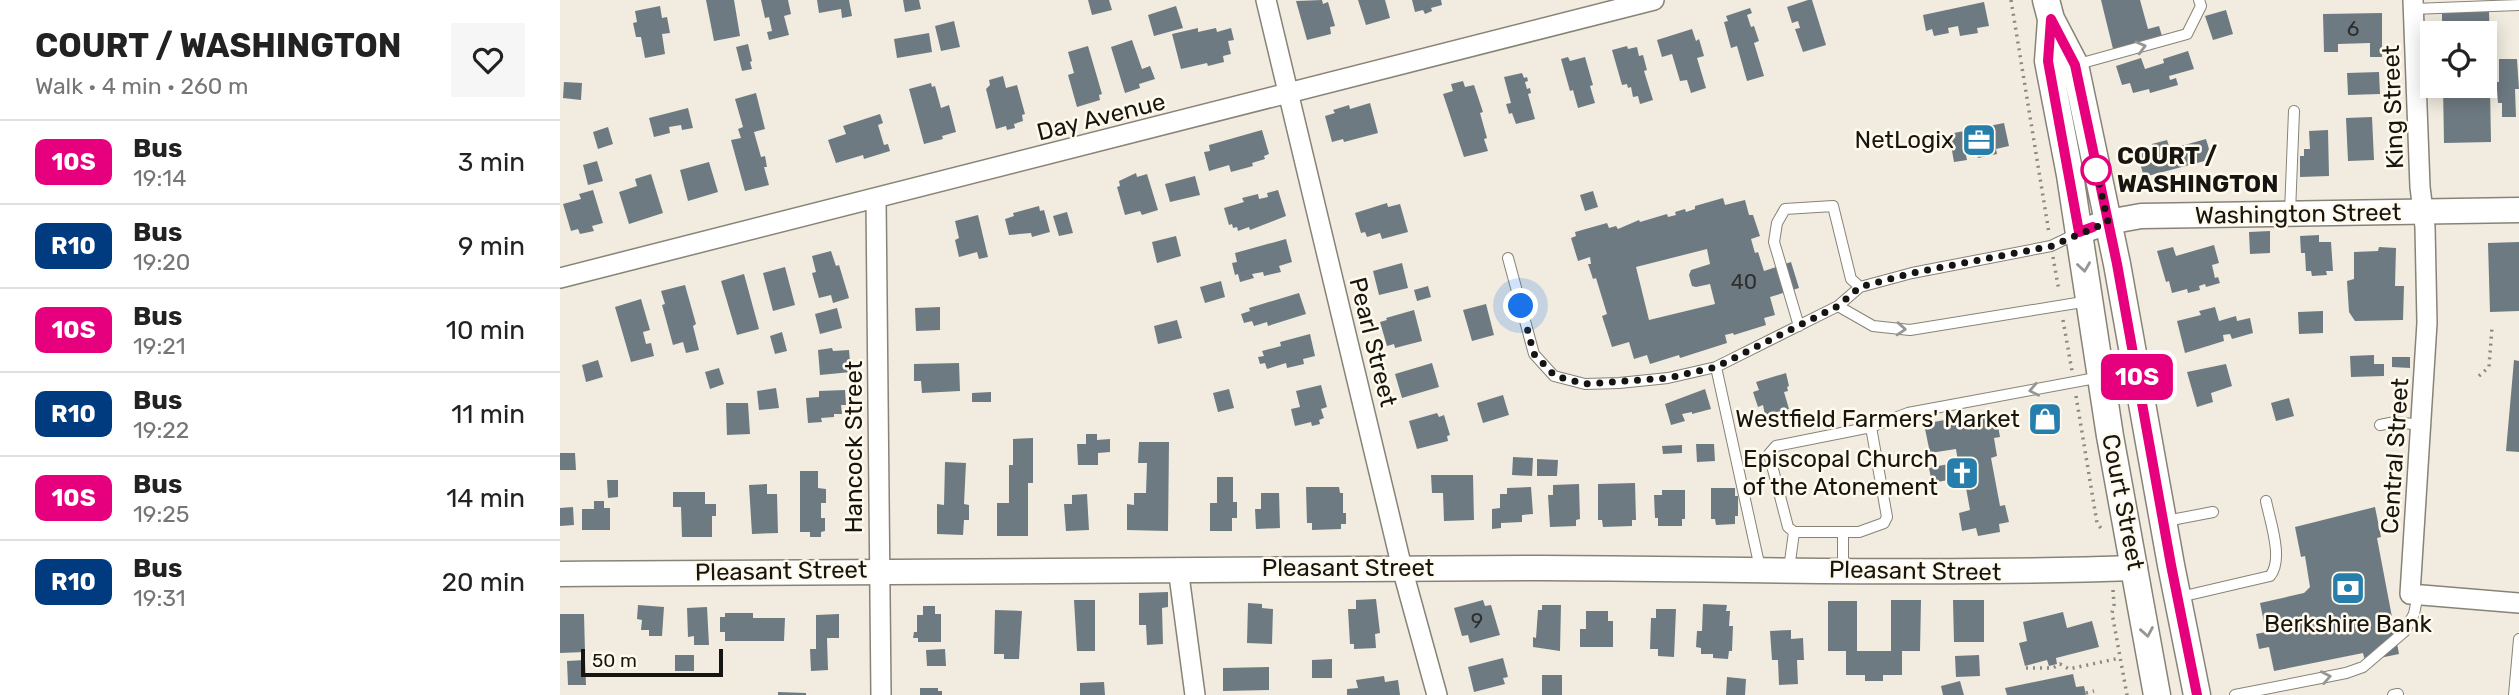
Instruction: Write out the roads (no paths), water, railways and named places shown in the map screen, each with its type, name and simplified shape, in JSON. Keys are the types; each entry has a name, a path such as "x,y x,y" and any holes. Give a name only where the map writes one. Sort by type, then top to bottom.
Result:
{"main road":[{"name":"Court Street","path":"2048,10 2075,65 2108,222 2197,695"},
{"name":"Court Street","path":"2048,10 2048,61 2157,695"},
{"path":"2103,390 2141,395"},
{"path":"2136,568 2171,565"}],"street":[{"name":"Pearl Street","path":"1266,0 1402,568 1437,695"},
{"name":"Day Avenue","path":"560,278 1654,0"},
{"name":"King Street","path":"2413,5 2423,212"},
{"name":"Hancock Street","path":"876,199 881,695"},
{"name":"Washington Street","path":"2079,232 2108,222 2141,216 2519,210"},
{"name":"Central Street","path":"2418,594 2410,594 2427,323 2423,212"},
{"name":"Pleasant Street","path":"560,574 1178,568 2006,572 2136,568"},
{"path":"1178,568 1195,695"},
{"path":"2418,594 2519,603"}],"lane":[{"path":"2075,65 2187,34 2200,3"},
{"path":"2413,5 2519,5"},
{"path":"2290,214 2294,111"},
{"path":"1799,326 1774,242 1777,223 1785,209 1833,206 1851,279 1860,287"},
{"path":"1508,258 1534,354 1555,376 1585,384 1619,383 1668,378 1716,367 1838,306 1860,287 1912,273 2052,246 2079,232"},
{"path":"1838,306 1873,326 1910,330 2088,301"},
{"path":"1716,367 1760,569"},
{"path":"1871,427 1887,517 1884,523 1859,532 1794,532 1785,522 1769,454 1776,446 1871,427 1908,413 2074,382 2103,390"},
{"path":"2380,425 2395,422 2422,425"},
{"path":"2177,597 2270,576 2276,569 2277,557 2266,501"},
{"path":"2164,522 2213,512"},
{"path":"1789,569 1794,532"},
{"path":"1843,532 1843,570"},
{"path":"2235,695 2346,673 2363,667 2404,632 2414,614 2418,594"},
{"path":"2514,695 2519,639"}],"place":[{"name":"NetLogix","path":"1979,140"},
{"name":"COURT / WASHINGTON","path":"2096,170"},
{"name":"Westfield Farmers' Market","path":"2045,419"},
{"name":"Episcopal Church of the Atonement","path":"1962,473"},
{"name":"Berkshire Bank","path":"2348,588"}]}
